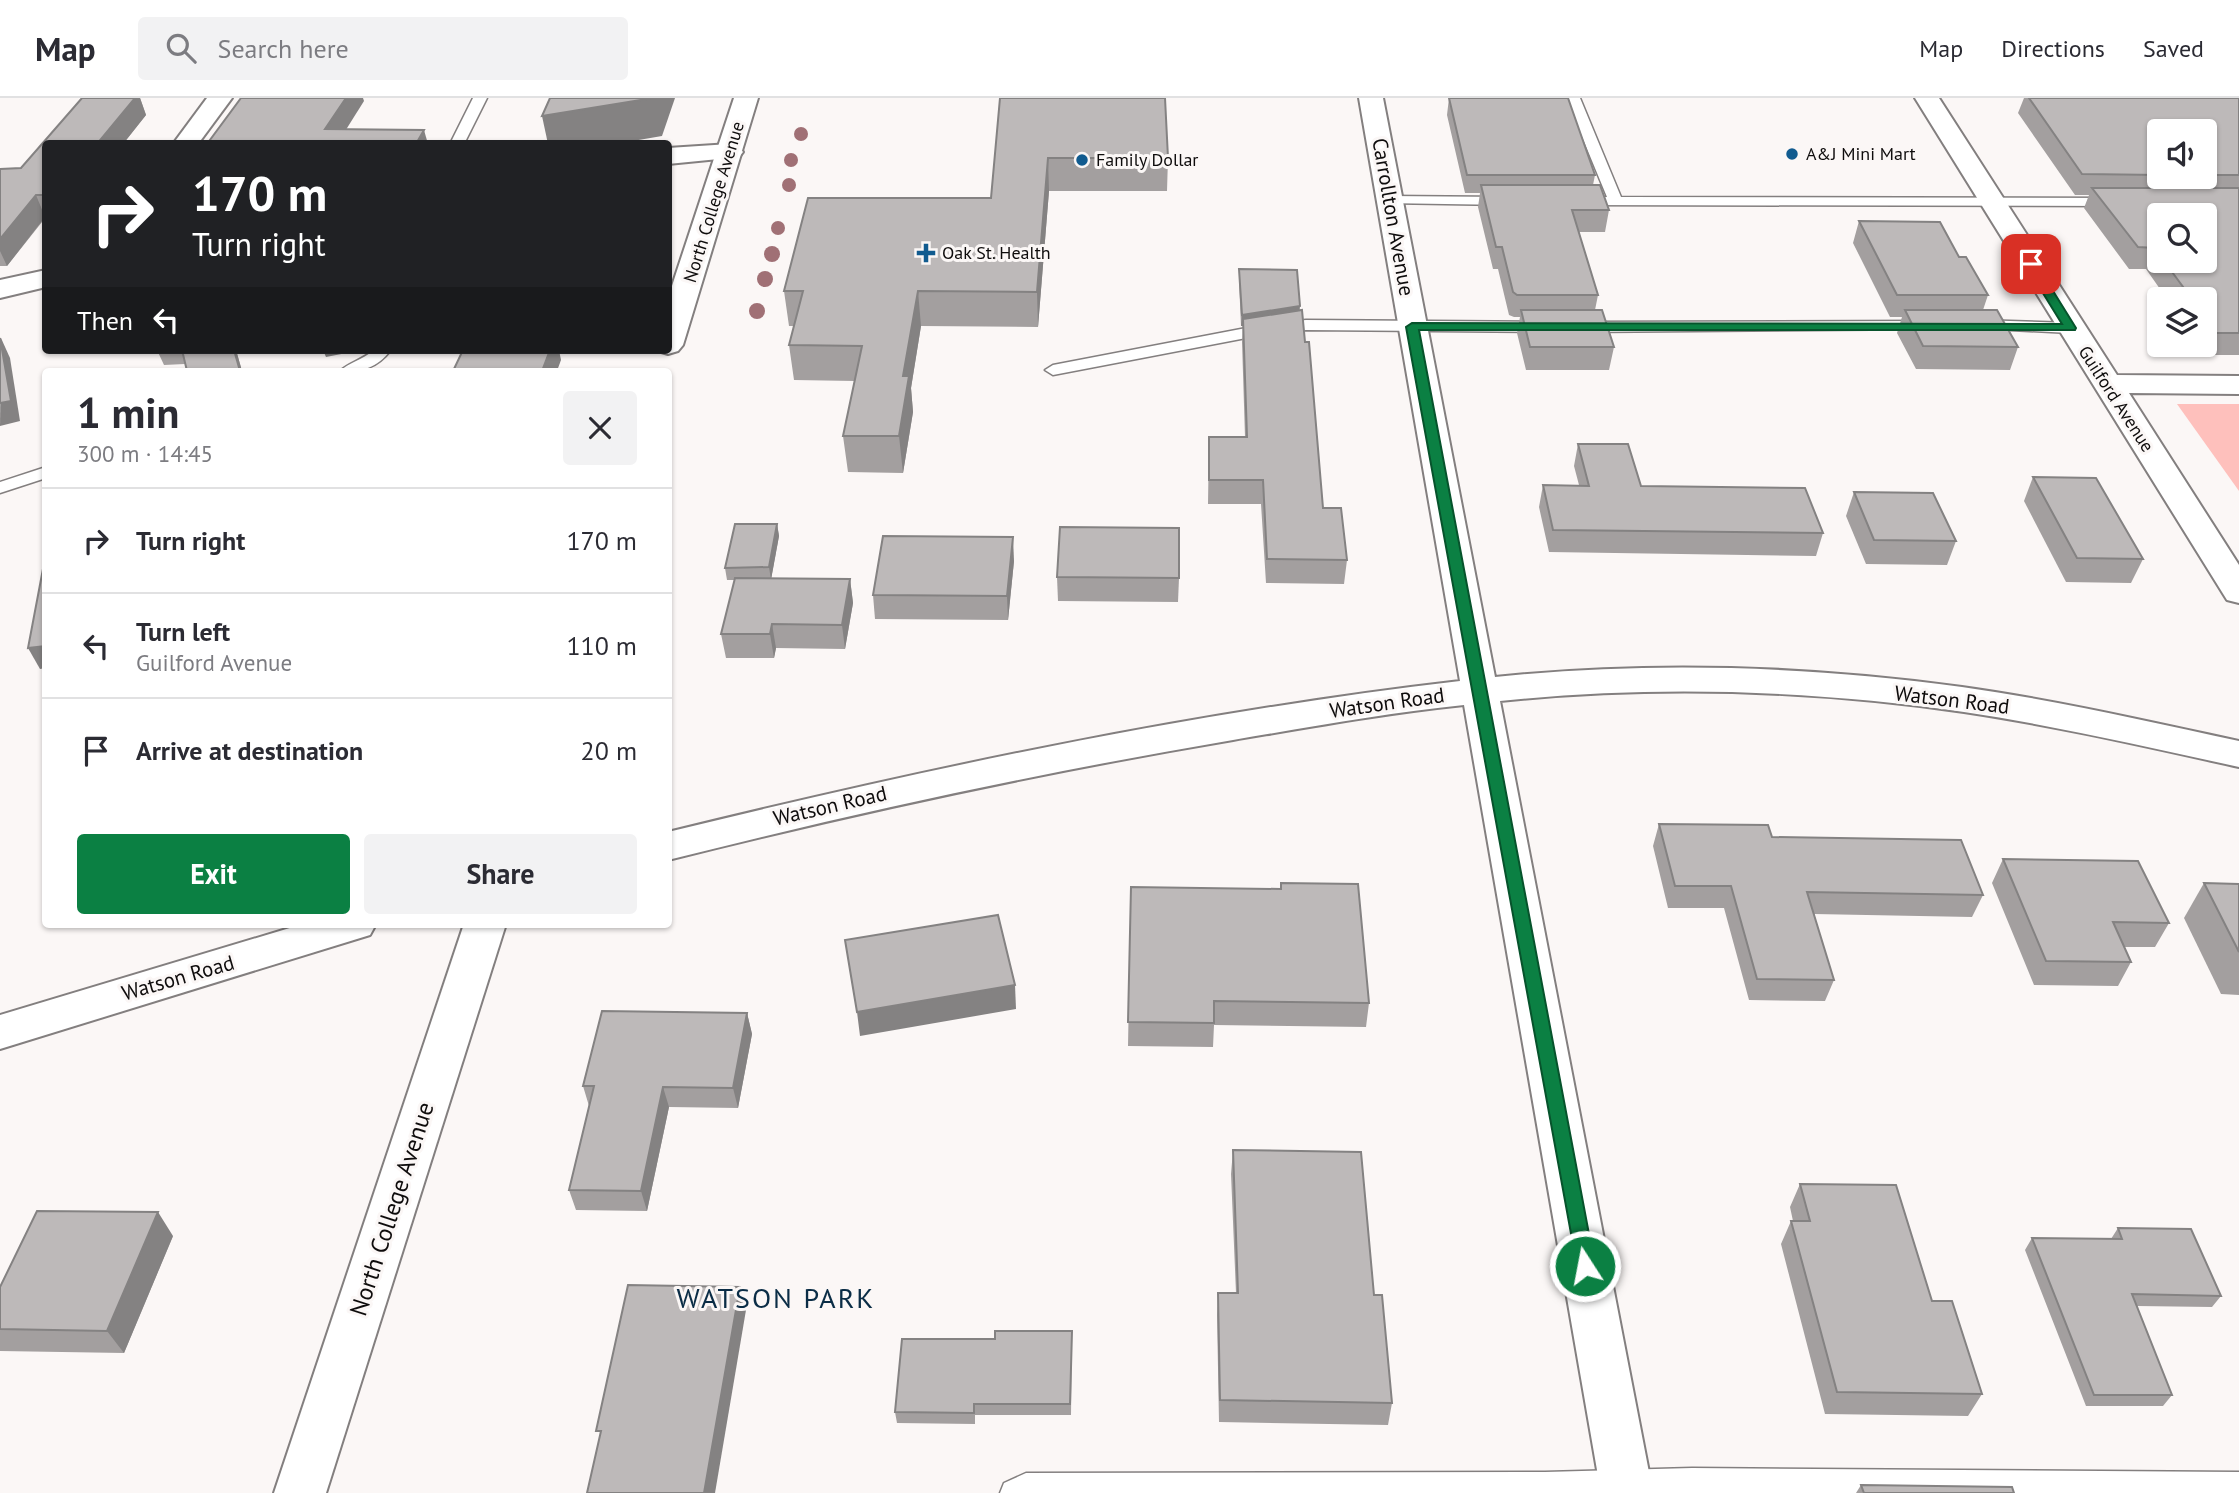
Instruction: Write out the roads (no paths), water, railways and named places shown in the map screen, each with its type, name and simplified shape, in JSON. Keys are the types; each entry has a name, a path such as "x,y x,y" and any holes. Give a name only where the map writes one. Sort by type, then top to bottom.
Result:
{"street":[{"path":"188,140 220,98"},
{"name":"North College Avenue","path":"672,335 746,98"},
{"name":"Carrollton Avenue","path":"1371,98 1627,1488"},
{"name":"Guilford Avenue","path":"1927,98 2239,592"},
{"path":"672,156 730,152"},
{"path":"0,289 42,279"},
{"path":"2107,384 2239,385"},
{"name":"Watson Road","path":"672,845 779,817 1023,764 1328,711 1558,684 1651,681 1769,684 1914,694 2014,708 2239,754"},
{"name":"Watson Road","path":"0,1032 342,928"},
{"name":"North College Avenue","path":"300,1493 484,928"}],"lane":[{"path":"459,140 480,98"},
{"path":"1573,98 1616,201"},
{"path":"1389,200 1520,201"},
{"path":"1561,201 2133,202"},
{"path":"1053,370 1306,325 2070,328"},
{"path":"357,368 368,364 379,354"},
{"path":"0,488 42,473"},
{"path":"1014,1493 1026,1487 1072,1486 2234,1488"}],"place":[{"name":"A&J Mini Mart","path":"1792,154"},
{"name":"Family Dollar","path":"1082,160"},
{"name":"Oak St. Health","path":"926,253"}],"district":[{"name":"WATSON PARK","path":"776,1298"}]}
